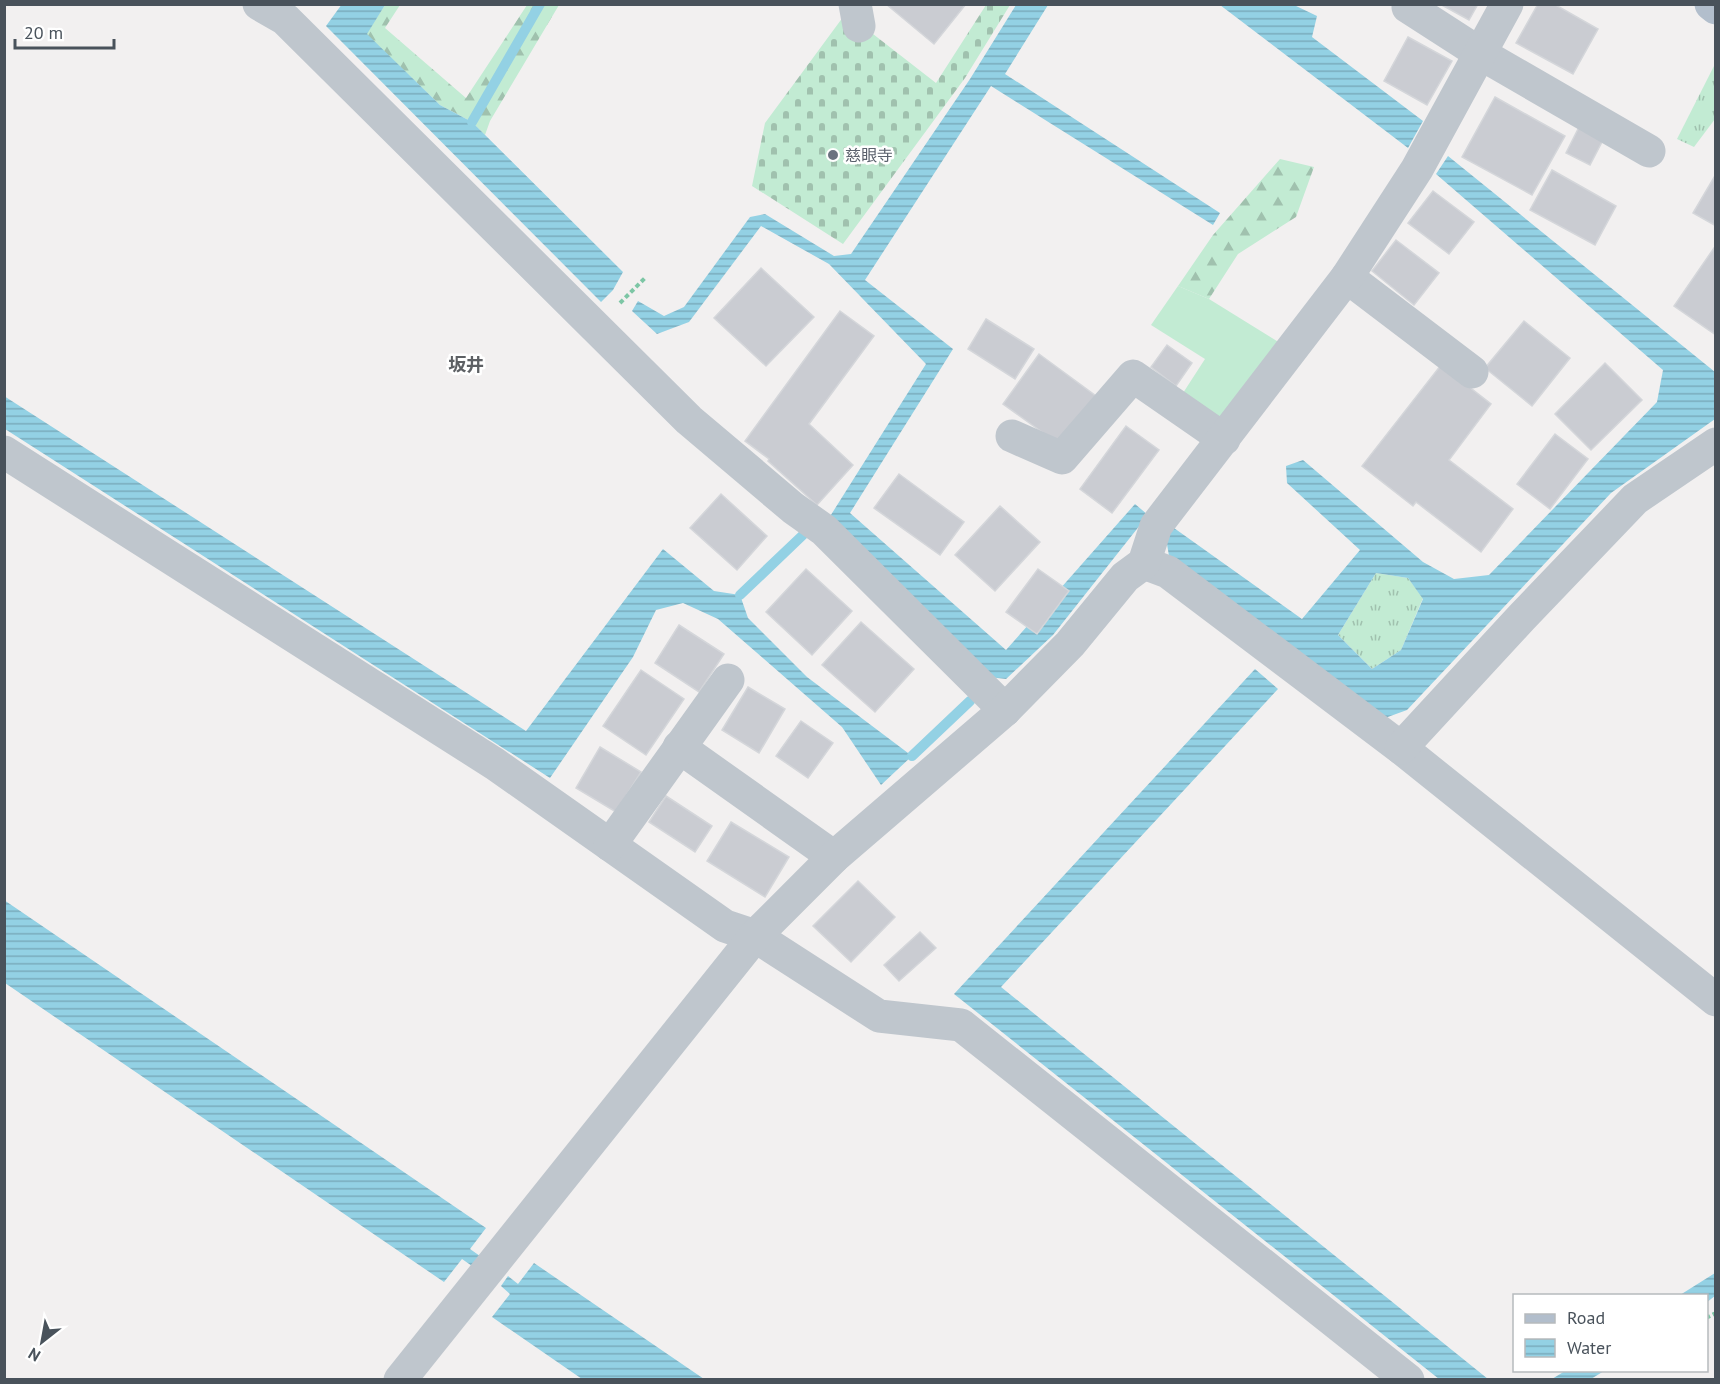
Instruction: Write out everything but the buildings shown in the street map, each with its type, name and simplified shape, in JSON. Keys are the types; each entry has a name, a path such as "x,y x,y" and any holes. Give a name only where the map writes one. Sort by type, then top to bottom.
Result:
{"main road":[{"path":"1711,4 1716,8"}],"street":[{"path":"259,4 285,19 689,420 793,508 824,530 1005,710"},
{"path":"400,1380 755,936 834,857 1005,710 1070,644 1125,577 1144,563 1156,526 1347,277 1417,169 1507,4"},
{"path":"1408,8 1481,54 1649,151"},
{"path":"1347,277 1472,372"},
{"path":"1012,436 1062,458 1132,376 1224,439"},
{"path":"1401,748 1635,499 1716,444"},
{"path":"4,452 495,764 725,926 755,936 879,1016 962,1025 1408,1380"},
{"path":"1144,563 1168,572 1401,748 1716,1000"},
{"path":"610,845 728,680"},
{"path":"680,747 834,857"}],"green space":[{"path":"385,5 400,5 385,28 466,98 527,5 559,5 490,121 485,135 472,122 440,105 366,34"},
{"name":"慈眼寺","path":"986,5 1010,5 965,78 843,244 752,186 765,123 846,13 936,83"},
{"path":"1715,64 1715,119 1694,147 1677,139"},
{"path":"1280,159 1314,167 1296,217 1238,254 1209,299 1178,286 1213,235"},
{"path":"1178,286 1209,299 1280,343 1218,422 1183,393 1205,359 1151,325"},
{"path":"1376,573 1408,578 1423,598 1401,650 1372,669 1338,635"}],"water":[{"path":"342,4 385,5 367,34 440,105 472,122 623,272 613,290 601,302 326,26"},
{"path":"1016,5 1048,5 1005,74 1220,213 1213,225 991,86 865,280 953,349 850,513 1006,650 1135,504 1148,515 1053,635 1006,679 989,677 829,518 926,364 829,264 761,226 689,322 657,334 632,311 638,301 664,316 684,307 750,217 765,214 834,256 851,254 970,79"},
{"path":"1220,5 1294,5 1317,16 1312,37 1423,121 1408,148"},
{"path":"1448,156 1715,372 1715,419 1611,493 1407,710 1385,718 1169,556 1166,538 1174,528 1302,619 1360,550 1287,483 1286,466 1303,460 1423,562 1454,579 1489,575 1657,402 1663,370 1436,174","holes":["1376,573 1408,578 1423,599 1401,650 1372,669 1338,635"]},
{"path":"4,396 526,731 663,549 714,591 740,595 748,618 807,677 912,756 881,785 842,727 718,619 683,603 656,610 633,657 550,778 5,429"},
{"path":"1255,669 1278,689 1001,987 1488,1379 1439,1379 954,994"},
{"path":"4,900 486,1228 470,1249 480,1256 472,1266 462,1259 444,1282 5,983"},
{"path":"534,1263 704,1379 582,1379 492,1317 510,1294 501,1286 508,1276 518,1284"},
{"path":"1715,1273 1715,1296 1708,1301 1708,1294 1682,1294"},
{"path":"1563,1372 1602,1372 1591,1379 1552,1379"}],"waterway":[{"path":"472,122 540,4"},
{"path":"740,595 805,533"},
{"path":"912,756 970,701"}],"place":[{"name":"慈眼寺","path":"833,155"}],"district":[{"name":"坂井","path":"466,365"}]}
